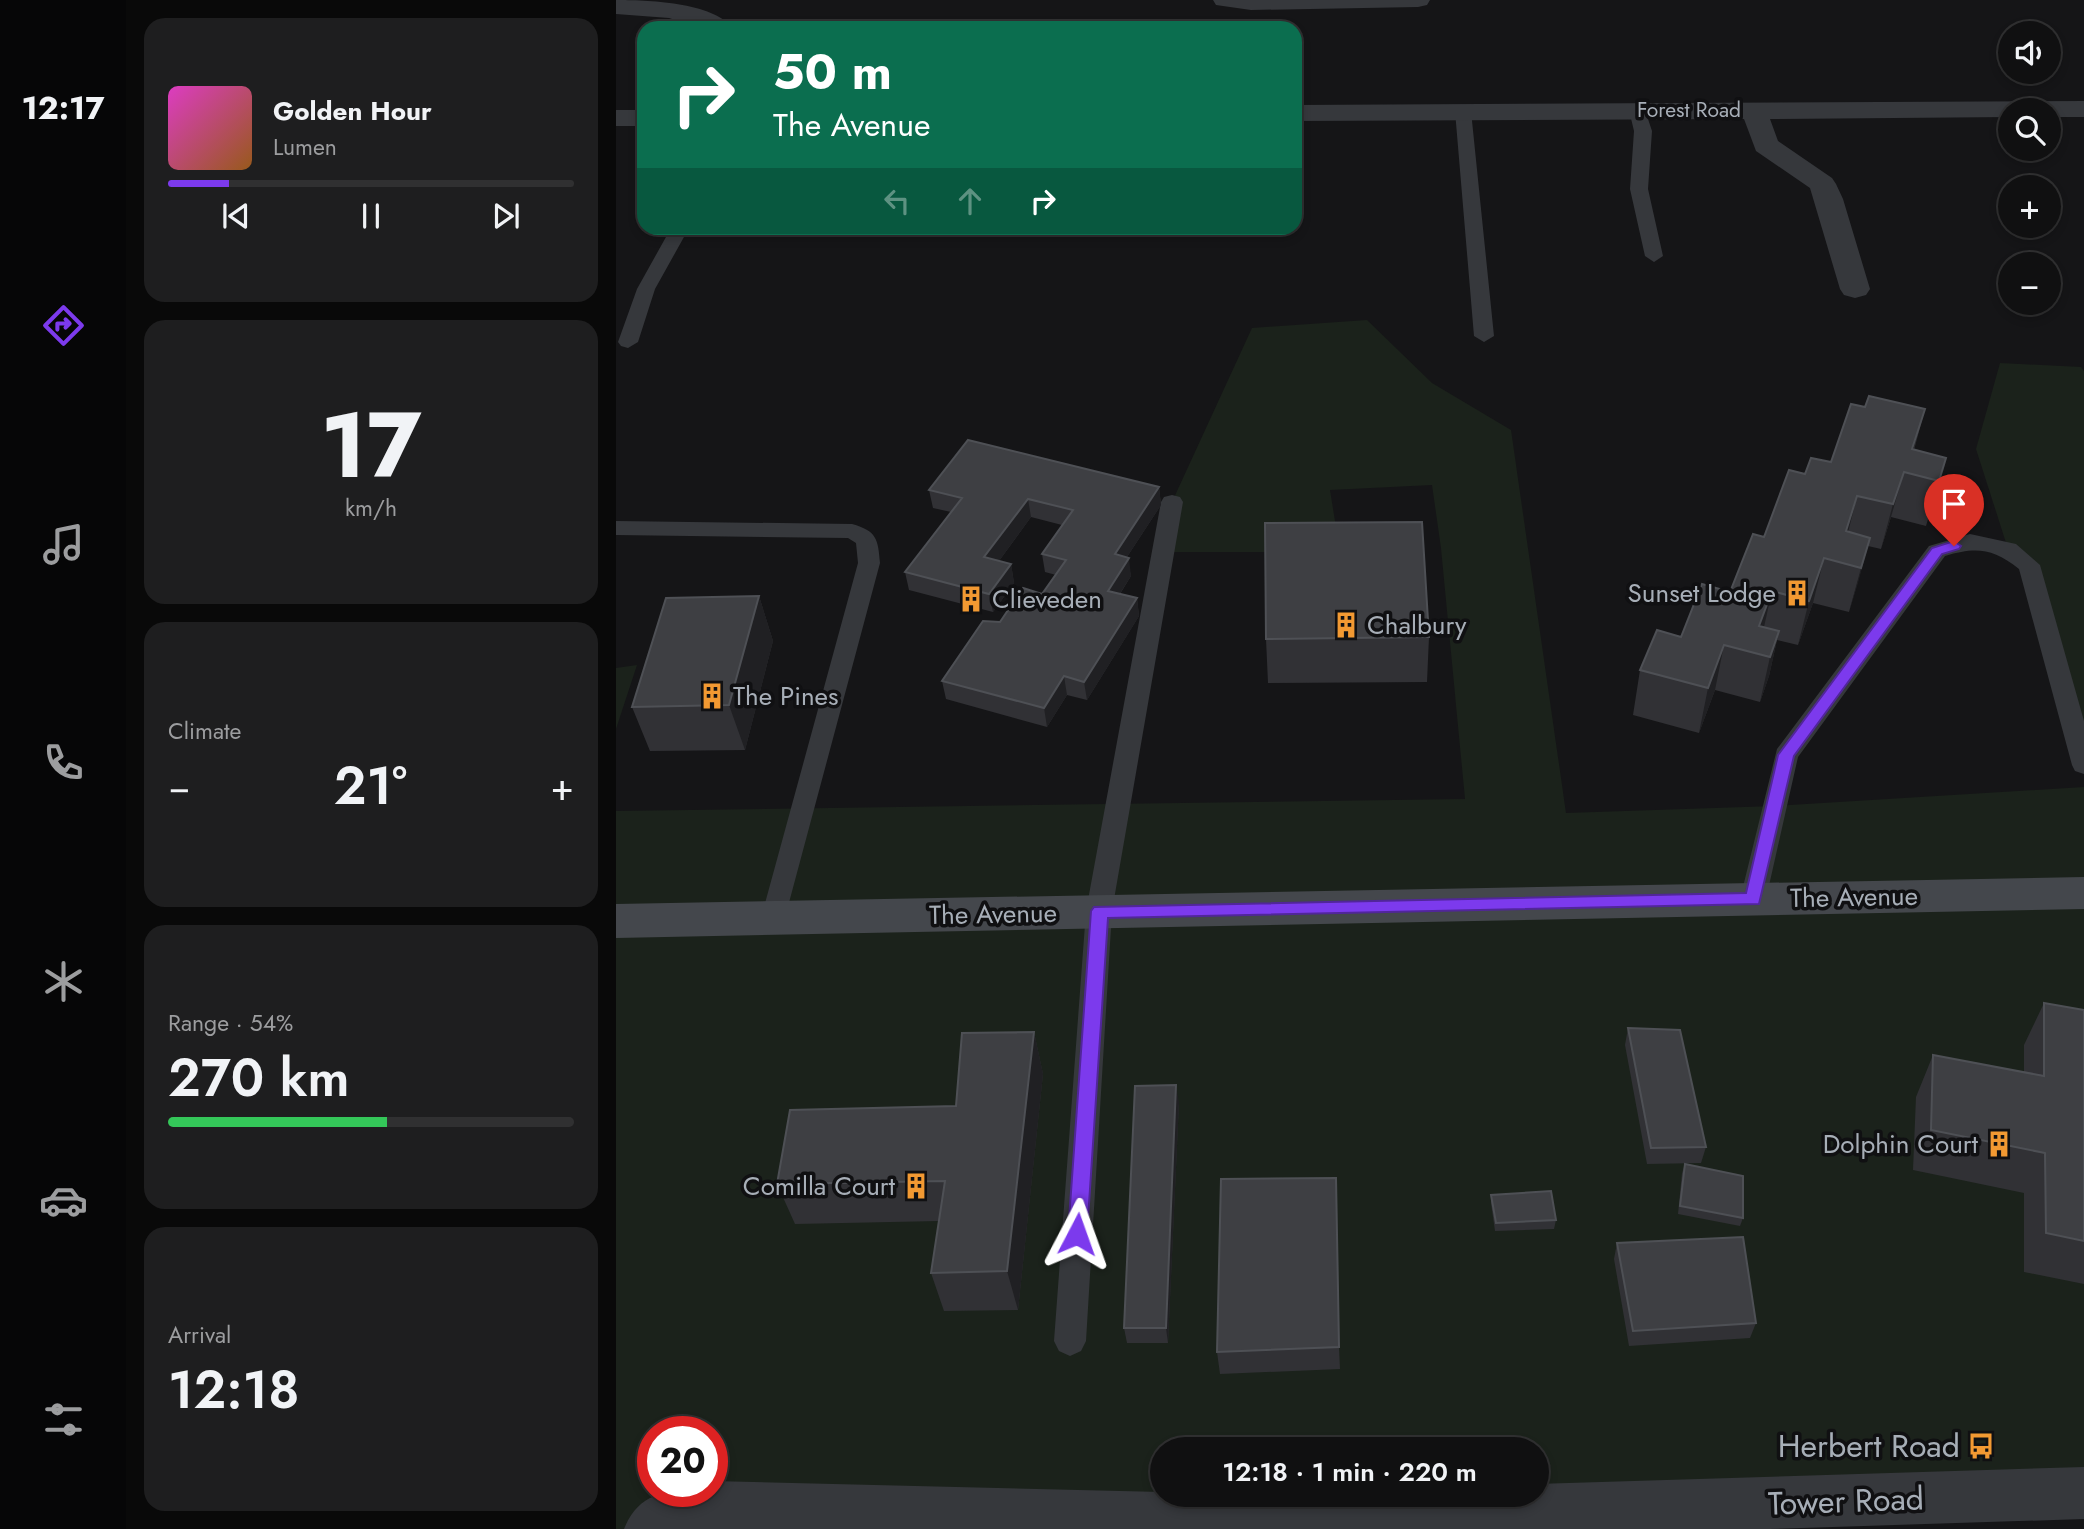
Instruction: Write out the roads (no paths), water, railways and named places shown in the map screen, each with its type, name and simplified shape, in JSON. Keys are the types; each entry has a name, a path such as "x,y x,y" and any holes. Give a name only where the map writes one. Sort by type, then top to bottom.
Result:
{"main road":[{"name":"The Avenue","path":"616,921 2084,894"}],"street":[{"path":"1225,0 1251,3 1418,0"},
{"path":"616,6 654,6 685,12 704,21"},
{"name":"Forest Road","path":"1302,113 2084,109"},
{"path":"1754,110 1766,145 1822,184 1829,199 1855,289"},
{"path":"616,118 637,118"},
{"name":"Tower Road","path":"650,1529 687,1506 1235,1525 1850,1515 2084,1493"}],"lane":[{"path":"1637,110 1643,131 1639,189 1654,256"},
{"path":"1463,111 1468,141 1484,337"},
{"path":"628,342 646,289 676,235"},
{"path":"1070,1341 1100,911 1171,502"},
{"path":"616,528 852,531 867,540 869,563 774,918"},
{"path":"1753,899 1786,755 1937,551 1970,541 2008,549 2029,565 2084,765"}],"place":[{"name":"Sunset Lodge","path":"1797,593"},
{"name":"Clieveden","path":"971,599"},
{"name":"Chalbury","path":"1346,625"},
{"name":"The Pines","path":"712,696"},
{"name":"Dolphin Court","path":"1999,1144"},
{"name":"Comilla Court","path":"916,1186"},
{"name":"Herbert Road","path":"1981,1446"}]}
